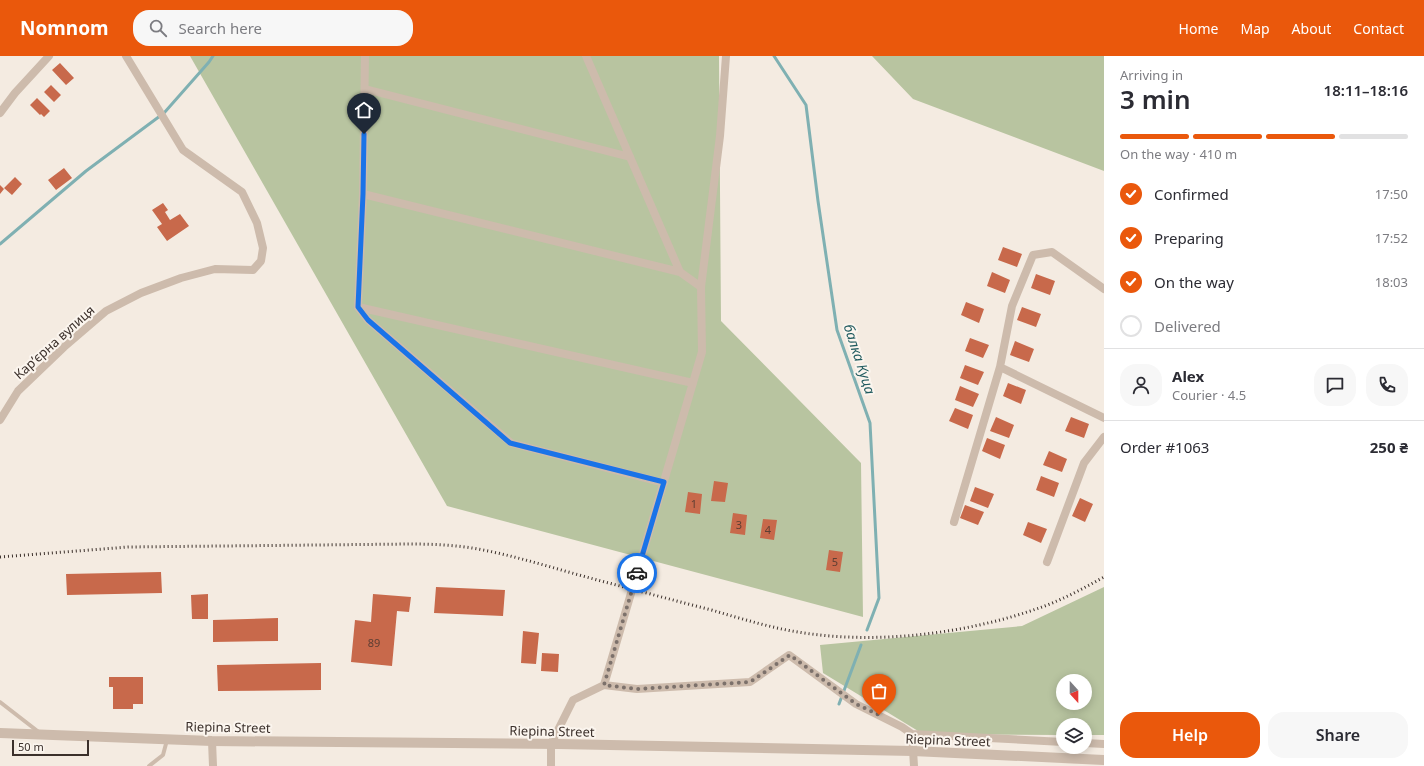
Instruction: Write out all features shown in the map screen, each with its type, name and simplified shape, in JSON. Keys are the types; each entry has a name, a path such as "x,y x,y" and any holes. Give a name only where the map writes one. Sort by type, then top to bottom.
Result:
{"street":[{"path":"0,113 15,93 49,56"},
{"name":"Карʼєрна вулиця","path":"0,420 18,391 64,347 106,311 141,293 181,278 216,270 252,270 261,261 263,248 257,223 242,192 183,150 126,56"},
{"path":"365,56 363,194 358,307 368,320 510,443 664,482"},
{"path":"586,56 680,272"},
{"path":"604,685 702,352 701,287 720,136 726,56"},
{"path":"365,89 630,157"},
{"path":"363,194 680,272 701,287"},
{"path":"954,522 1000,367 1012,306 1033,255 1052,252 1104,289"},
{"path":"358,307 693,383"},
{"path":"1000,367 1104,418"},
{"path":"1047,562 1084,463 1104,437"},
{"path":"551,766 551,744 574,700 604,685 637,689 750,682 790,655 856,704 902,727 912,734 1056,742"},
{"name":"Riepina Street","path":"0,732 212,741 551,744 913,751 1104,760"},
{"path":"912,734 914,766"},
{"path":"212,741 213,766"},
{"path":"1092,743 1104,744"}],"lane":[{"path":"0,702 42,734"},
{"path":"149,766 163,755 167,739"}],"green space":[{"path":"190,56 719,56 721,321 861,463 863,617 447,506"},
{"path":"872,56 1104,56 1104,171 913,99"},
{"path":"1104,587 1104,735 1092,735 1092,718 1056,718 1056,735 923,734 823,673 820,645 1022,626"}],"building":[{"path":"60,63 74,78 66,85 52,70"},
{"path":"51,85 61,95 54,102 44,92"},
{"path":"37,98 50,111 44,117 30,105"},
{"path":"64,168 72,178 56,190 48,180"},
{"path":"15,177 22,184 12,195 4,188"},
{"path":"0,185 4,189 0,194"},
{"path":"163,203 168,210 165,212 170,220 180,214 189,226 167,241 157,227 162,224 152,210"},
{"path":"1003,247 1022,254 1017,267 998,260"},
{"path":"992,272 1010,280 1005,293 987,286"},
{"path":"1036,274 1055,281 1050,295 1031,288"},
{"path":"966,302 984,309 979,323 961,315"},
{"path":"1022,307 1041,314 1036,327 1017,320"},
{"path":"970,338 989,345 983,358 965,351"},
{"path":"1015,341 1034,349 1029,362 1010,355"},
{"path":"965,365 984,372 978,385 960,378"},
{"path":"1008,383 1026,390 1021,404 1003,396"},
{"path":"960,386 979,394 973,407 955,400"},
{"path":"955,408 973,415 968,429 949,421"},
{"path":"996,417 1014,425 1009,438 990,431"},
{"path":"1071,417 1089,424 1084,438 1065,431"},
{"path":"987,438 1005,445 1000,459 982,451"},
{"path":"1049,451 1067,459 1062,472 1043,465"},
{"path":"1041,476 1059,483 1054,497 1036,490"},
{"path":"714,481 728,483 725,502 711,501"},
{"path":"975,487 994,494 988,508 970,501"},
{"path":"688,492 702,494 700,514 685,512"},
{"path":"1080,498 1093,504 1085,522 1072,516"},
{"path":"965,505 984,512 978,525 960,518"},
{"path":"733,513 747,515 745,535 730,533"},
{"path":"763,519 777,520 774,540 760,538"},
{"path":"1028,522 1047,529 1041,543 1023,535"},
{"path":"829,550 843,552 840,572 826,570"},
{"path":"161,572 162,593 67,595 66,574"},
{"path":"436,587 505,590 503,616 434,613"},
{"path":"208,594 208,619 192,619 191,595"},
{"path":"373,594 411,597 409,612 397,611 392,666 351,662 355,620 371,622"},
{"path":"278,618 278,641 213,642 213,620"},
{"path":"523,631 539,633 536,664 521,663"},
{"path":"542,653 559,654 558,672 541,671"},
{"path":"321,663 321,690 218,691 217,665"},
{"path":"109,677 143,677 143,704 133,704 133,709 113,709 113,687 109,687"}],"waterway":[{"path":"0,244 86,171 164,113 213,56"},
{"name":"балка Куца","path":"774,56 806,105 818,201 837,330 870,423 879,598 867,630"},
{"name":"балка Куца","path":"839,704 861,645"}],"railway":[{"path":"0,557 128,547 410,544 453,546 478,549 520,559 777,628 809,634 843,637 911,636 978,625 1011,617 1042,607 1066,597 1104,577"}],"way so far":[{"path":"637,573 604,685 637,689 750,682 790,655 812,673 856,704 879,715"}],"route":[{"path":"364,134 358,307 368,320 510,443 664,482 637,573"}]}
